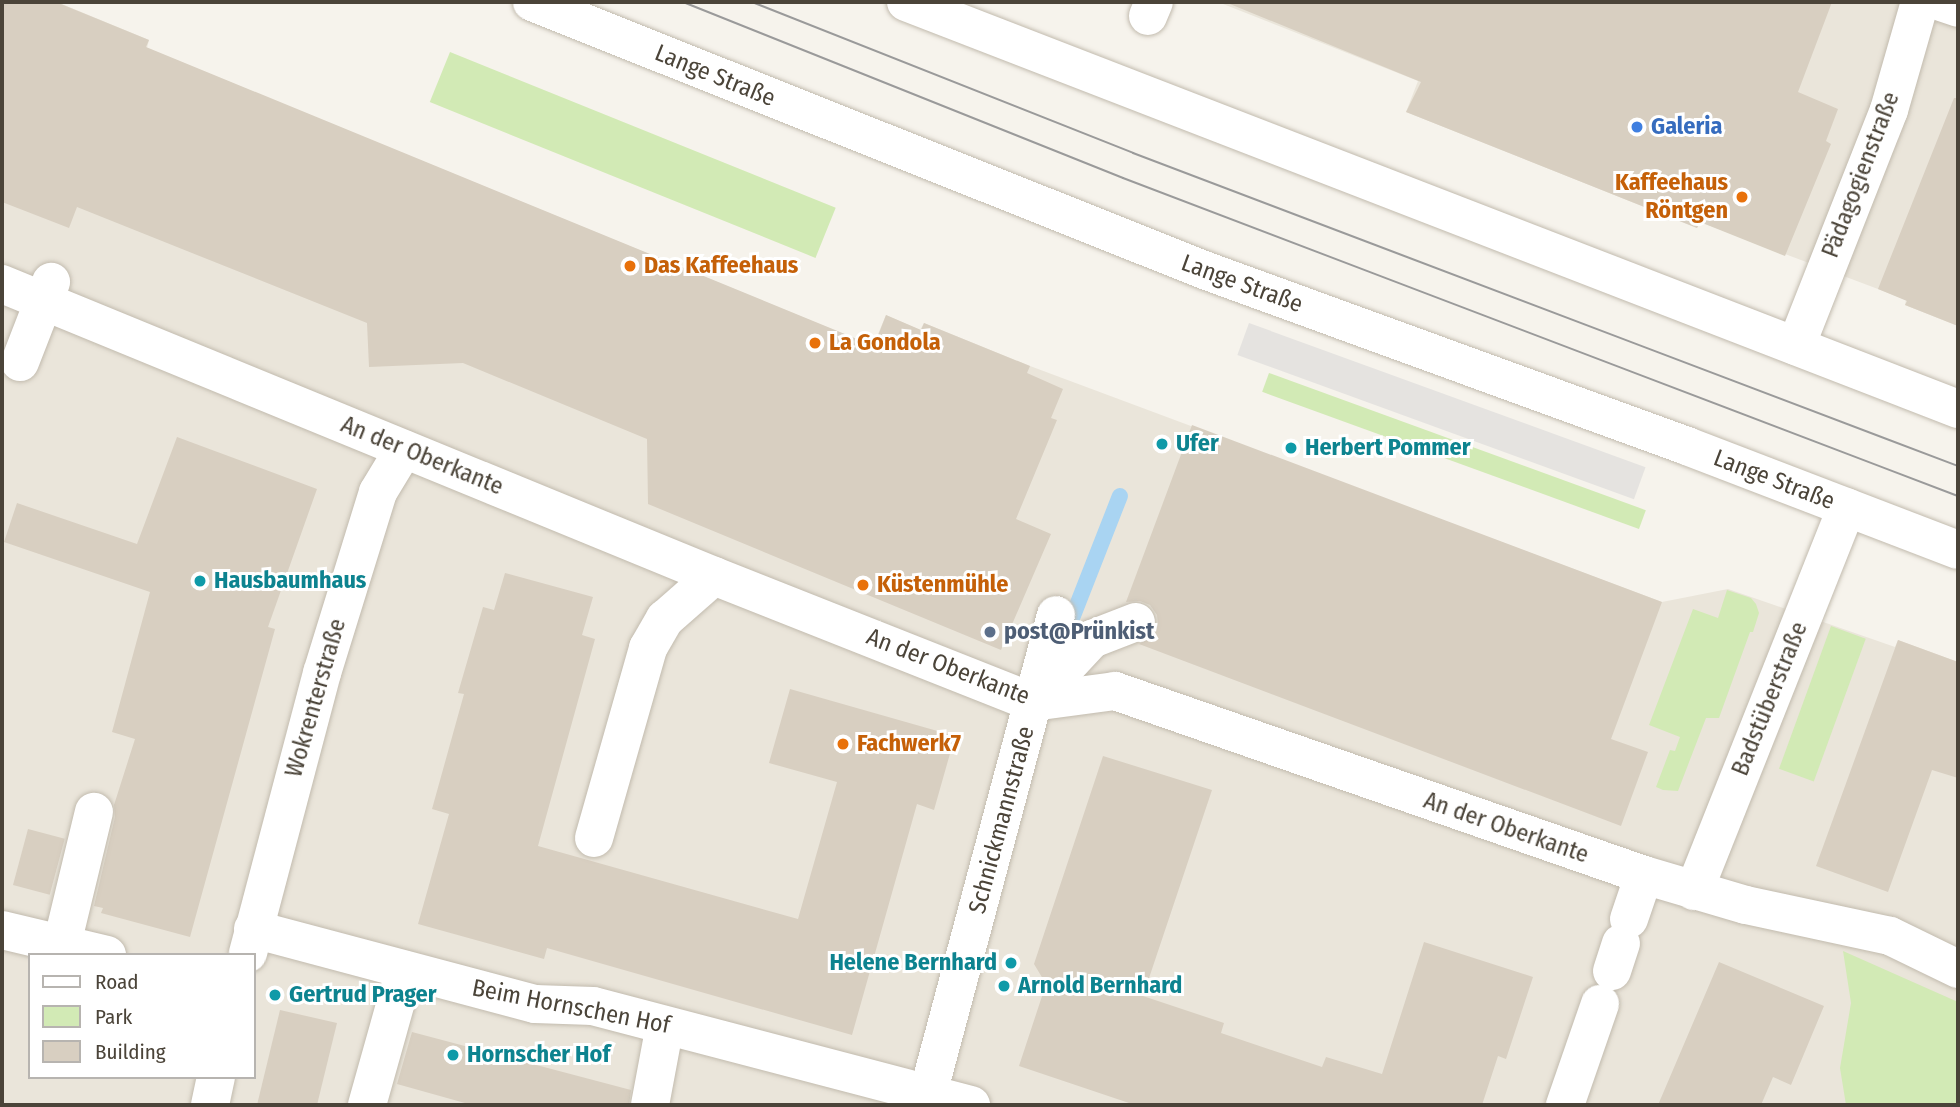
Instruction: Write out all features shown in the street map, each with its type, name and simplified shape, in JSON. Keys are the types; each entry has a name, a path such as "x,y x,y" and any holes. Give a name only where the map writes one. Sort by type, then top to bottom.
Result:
{"street":[{"name":"Lange Straße","path":"533,2 1204,270 1958,550"},
{"path":"906,2 1958,409"},
{"name":"Pädagogienstraße","path":"1796,346 1889,110 1920,2"},
{"path":"1941,2 1958,8"},
{"name":"An der Oberkante","path":"2,284 48,292 404,449 714,576 1033,702 1115,691 1694,891 1889,936 1958,969"},
{"path":"20,362 48,292"},
{"name":"Wokrenterstraße","path":"251,942 326,660 378,492 404,449"},
{"name":"Badstüberstraße","path":"1694,891 1847,507"},
{"path":"594,838 648,649 665,619 714,576"},
{"name":"Schnickmannstraße","path":"927,1099 1056,615"},
{"path":"1033,702 1092,639 1136,622"},
{"path":"62,944 94,812"},
{"path":"1565,1105 1644,875"},
{"path":"2,930 99,953"},
{"name":"Beim Hornschen Hof","path":"251,942 405,971 534,1004 593,1006 927,1099 971,1105"},
{"path":"367,1105 405,971"},
{"path":"650,1105 665,1024"},
{"path":"210,1105 216,1079"}],"shaded area":[{"path":"2,2 40,2 54,8 57,2 149,40 147,48 873,346 886,315 920,330 924,323 1030,366 1662,602 1728,589 1895,647 1898,640 1958,662 1958,1105 2,1105"},
{"name":"Galeria","path":"1218,2 1958,2 1958,326 1905,305 1906,300 1878,289 1700,222 1697,228 1406,112 1418,81"},
{"path":"1249,323 1646,467 1634,499 1237,355"}],"green space":[{"path":"450,52 836,208 815,258 430,102"},
{"path":"1269,373 1646,510 1639,529 1262,392"},
{"path":"1727,590 1751,598 1756,604 1759,613 1753,632 1750,632 1719,718 1706,718 1678,791 1663,790 1656,787 1670,750 1675,751 1680,737 1649,725 1693,609 1718,618"},
{"path":"1831,626 1866,639 1814,781 1779,769"},
{"path":"1843,951 1958,1002 1958,1105 1846,1105 1840,1068 1851,1003"}],"building":[{"path":"2,2 56,2 149,40 146,47 874,346 886,315 921,330 924,323 1030,366 1027,373 1063,389 1051,418 1057,420 1016,519 1051,534 1001,650 648,504 647,439 463,363 369,367 367,323 77,207 69,228 2,202"},
{"name":"Galeria","path":"1225,2 1832,2 1798,92 1838,109 1826,141 1831,144 1785,256 1700,222 1697,228 1406,112 1421,82"},
{"path":"1954,98 1958,98 1958,326 1905,305 1907,301 1878,289"},
{"path":"1192,425 1662,602 1611,739 1648,752 1621,826 1139,644 1153,635 1158,625 1157,615 1150,605 1140,601 1126,602"},
{"path":"177,437 317,489 268,627 275,629 190,937 101,913 103,908 94,906 115,817 114,805 135,739 112,732 150,592 4,542 17,503 137,544"},
{"path":"505,573 593,597 582,635 595,639 538,846 798,919 837,782 769,763 790,689 955,736 934,810 917,804 852,1035 547,948 544,959 418,924 449,814 432,809 464,694 458,693 483,607 494,610"},
{"path":"1898,640 1958,662 1958,778 1932,770 1888,892 1816,866"},
{"path":"1103,756 1212,790 1143,996 1224,1023 1221,1033 1322,1067 1326,1057 1382,1074 1424,942 1533,977 1506,1059 1498,1056 1482,1105 1135,1105 1019,1066 1046,984 1034,964"},
{"path":"28,829 65,839 50,895 13,885"},
{"path":"1719,962 1824,1006 1791,1085 1773,1077 1761,1105 1658,1105"},
{"path":"280,1010 337,1023 317,1105 257,1105"},
{"name":"Hornscher Hof","path":"412,1032 631,1090 629,1105 472,1105 397,1084"}],"waterway":[{"path":"1067,631 1120,496"}],"tram line":[{"path":"683,2 1123,178 1958,496"},
{"path":"752,2 1133,153 1958,466"}],"place":[{"name":"Galeria","path":"1637,127"},
{"name":"Kaffeehaus Röntgen","path":"1742,197"},
{"name":"Das Kaffeehaus","path":"630,266"},
{"name":"La Gondola","path":"815,343"},
{"name":"Ufer","path":"1162,444"},
{"name":"Herbert Pommer","path":"1291,448"},
{"name":"Hausbaumhaus","path":"200,581"},
{"name":"Küstenmühle","path":"863,585"},
{"name":"post@Prünkist","path":"990,632"},
{"name":"Fachwerk7","path":"843,744"},
{"name":"Helene Bernhard","path":"1011,963"},
{"name":"Arnold Bernhard","path":"1004,986"},
{"name":"Gertrud Prager","path":"275,995"},
{"name":"Hornscher Hof","path":"453,1055"}]}
